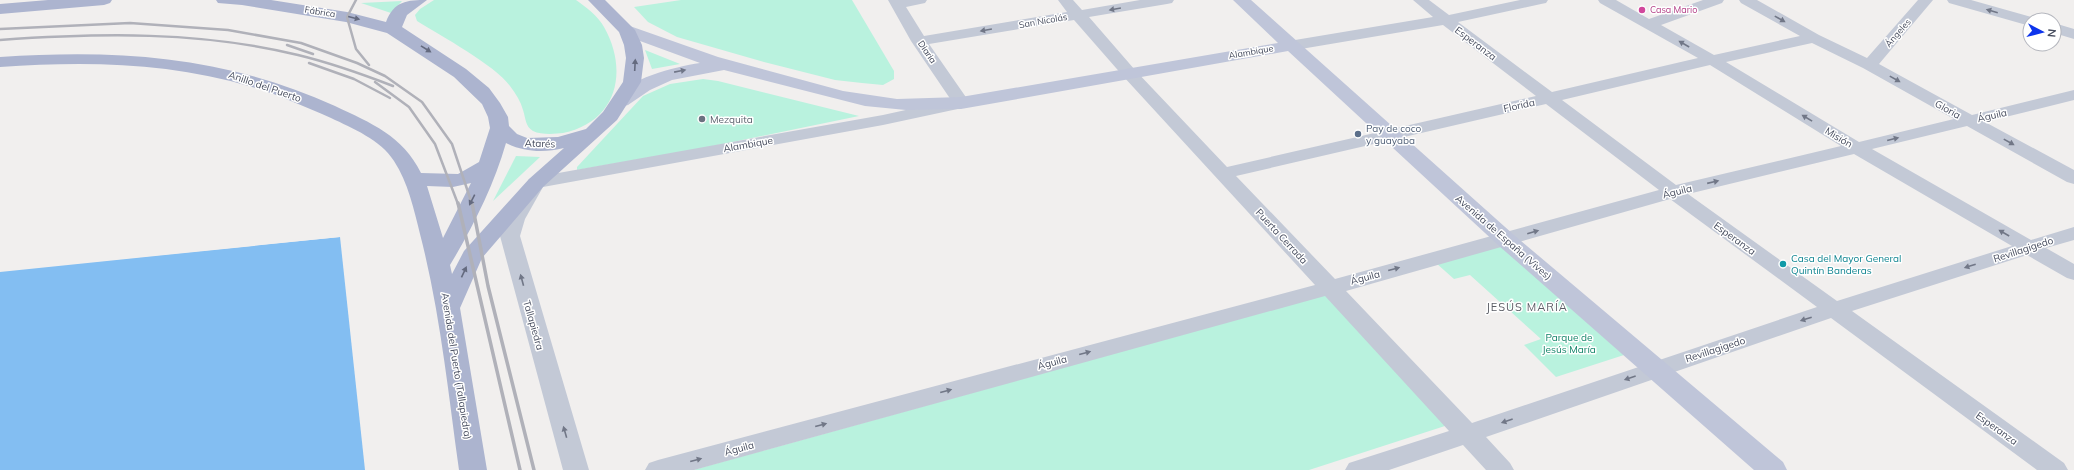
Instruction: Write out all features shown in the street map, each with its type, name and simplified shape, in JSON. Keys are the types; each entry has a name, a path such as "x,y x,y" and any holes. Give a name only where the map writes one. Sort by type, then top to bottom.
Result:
{"main road":[{"path":"0,9 104,0"},
{"name":"Fábrica","path":"224,0 275,0"},
{"path":"419,0 397,16 393,29 453,68 482,92 491,103 498,117 500,128 489,165 458,231 440,263"},
{"name":"Atarés","path":"500,128 510,138 523,144 537,145 559,143 593,133 610,116 632,82 634,71 633,45 627,30 597,0"},
{"name":"Fábrica","path":"246,1 346,17 393,29"},
{"name":"Anillo del Puerto","path":"0,62 63,58 113,58 176,64 230,74 256,81 325,107 379,137 400,155 414,179 440,263"},
{"name":"Tallapiedra","path":"448,308 472,256 536,183 593,133"},
{"path":"414,179 464,180 477,174 489,165"},
{"name":"Avenida del Puerto (Tallapiedra)","path":"440,263 473,470"}],"street":[{"path":"896,2 920,0"},
{"name":"Puerta Cerrada","path":"1065,0 1129,73 1501,470"},
{"name":"San Nicolás","path":"920,41 1167,0"},
{"name":"Avenida de España (Vives)","path":"1241,0 1289,46 1506,240 1772,470"},
{"name":"Esperanza","path":"1420,0 1673,192 1833,310 2055,470"},
{"name":"Alambique","path":"536,183 883,120 961,103 1445,20 1541,0"},
{"name":"Misión","path":"1605,0 1712,60 1857,148 2074,274"},
{"path":"1649,24 1717,0"},
{"name":"Gloria","path":"1746,0 1814,38 1867,64 2074,178"},
{"name":"Ángeles","path":"1867,64 1926,0"},
{"path":"1954,0 2022,20"},
{"name":"Diaria","path":"896,2 961,103"},
{"name":"Alambique","path":"627,30 654,42 738,70 850,98 886,104 917,106 961,103"},
{"path":"2062,30 2074,34"},
{"name":"Florida","path":"1224,173 1388,134 1814,38"},
{"name":"Gloria","path":"1795,42 1867,64"},
{"name":"Alambique","path":"621,101 654,79 674,72 697,68 718,67 738,70"},
{"name":"Águila","path":"658,470 1330,286 1506,240 1673,192 2074,95"},
{"name":"Tallapiedra","path":"536,183 515,219 510,236 576,470"},
{"name":"Revillagigedo","path":"1358,470 1469,435 1657,369 1833,310 2074,233"}],"green space":[{"path":"434,0 576,0 595,15 604,27 612,44 616,61 616,77 613,92 606,106 596,118 581,127 556,134 544,134 533,131 527,125 518,98 503,78 493,69 467,51 417,21 415,15 420,9"},
{"path":"681,0 852,0 894,71 894,79 883,85 835,80 764,62 677,37 648,22 634,7"},
{"path":"402,1 391,13 361,3"},
{"path":"645,50 680,64 652,69"},
{"path":"703,79 718,81 859,116 703,148 577,170 577,167 643,96 670,84"},
{"path":"516,156 540,157 493,201"},
{"name":"Parque de Jesús María","path":"1501,246 1624,355 1556,377 1524,345 1541,339 1470,275 1454,279 1436,263"},
{"path":"1325,295 1448,425 1309,470 693,470"}],"water":[{"path":"340,237 365,470 0,470 0,272"}],"pier":[{"path":"340,235 340,237 0,271 0,270"}],"railway":[{"path":"356,0 347,17 356,49 369,65"},
{"path":"0,29 130,23 228,30 301,43 357,63 385,76 422,102 452,144 472,204"},
{"path":"0,40 112,35 187,38 224,42 261,47 310,58 393,86"},
{"path":"287,45 313,54"},
{"path":"309,63 354,79 390,98"},
{"path":"375,82 409,107 435,144 458,204"},
{"path":"458,203 520,470"},
{"path":"472,203 488,286 534,470"}],"place":[{"name":"Casa Mario","path":"1642,10"},
{"name":"Mezquita","path":"702,119"},
{"name":"Pay de coco y guayaba","path":"1358,134"},
{"name":"Casa del Mayor General Quintín Banderas","path":"1783,264"}],"district":[{"name":"JESÚS MARÍA","path":"1527,307"}]}
